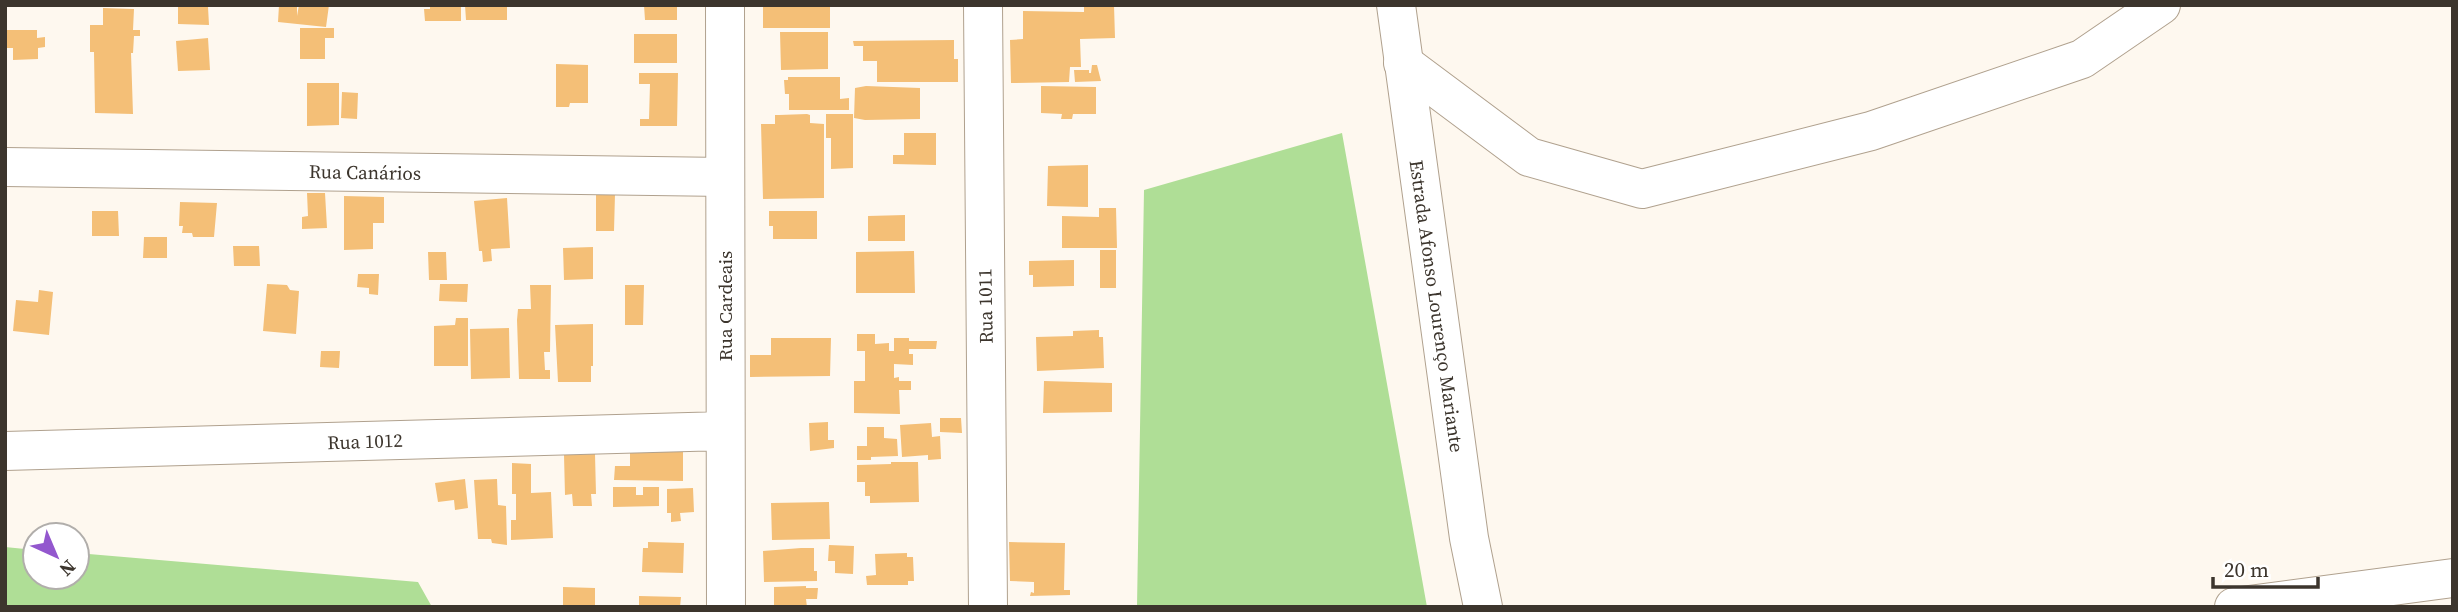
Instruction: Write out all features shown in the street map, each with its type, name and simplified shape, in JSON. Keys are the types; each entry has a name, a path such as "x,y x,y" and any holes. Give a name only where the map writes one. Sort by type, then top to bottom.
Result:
{"street":[{"name":"Rua Cardeais","path":"725,5 726,607"},
{"name":"Rua 1011","path":"982,5 988,607"},
{"name":"Estrada Afonso Lourenço Mariante","path":"1396,5 1469,538 1482,607"},
{"path":"1403,64 1529,156 1642,189 1871,131 2082,59 2161,5"},
{"name":"Rua Canários","path":"5,167 725,177"},
{"name":"Rua 1012","path":"5,451 725,430"},
{"path":"2234,607 2453,578"}],"green space":[{"path":"1342,133 1427,607 1137,607 1144,190"},
{"path":"5,547 21,549 21,591 91,591 91,554 418,582 432,607 5,607"}],"building":[{"path":"178,5 208,7 209,25 178,24"},
{"path":"279,5 297,6 297,16 299,5 329,5 326,27 278,22"},
{"path":"430,5 461,5 461,21 425,21 424,9 430,9"},
{"path":"465,5 507,5 507,20 466,20"},
{"path":"644,5 677,5 677,20 645,20"},
{"path":"830,5 830,28 763,28 763,7"},
{"path":"1084,5 1114,5 1115,38 1080,39 1081,67 1070,67 1069,82 1011,83 1010,40 1023,39 1023,11 1084,12"},
{"path":"103,8 134,9 133,30 140,30 140,36 134,36 131,53 133,114 95,113 94,52 90,52 90,25 103,25"},
{"path":"300,28 334,28 334,38 325,38 325,59 300,59"},
{"path":"7,30 37,30 37,38 45,37 45,47 38,48 38,59 13,60 13,48 7,48"},
{"path":"780,32 828,32 828,69 781,70"},
{"path":"634,34 677,34 677,63 634,63"},
{"path":"208,38 210,70 178,71 176,41"},
{"path":"954,40 954,59 958,59 958,82 877,82 877,61 863,61 863,46 854,46 853,41"},
{"path":"556,64 588,65 588,103 570,103 569,107 556,107"},
{"path":"1092,65 1097,65 1101,81 1075,82 1074,70 1089,70 1091,73"},
{"path":"639,73 678,73 677,126 640,126 640,119 649,119 650,84 639,84"},
{"path":"788,77 840,77 840,99 849,98 849,110 789,110 789,94 785,94 784,80 788,80"},
{"path":"307,83 339,83 339,125 307,126"},
{"path":"1041,86 1096,87 1096,114 1073,114 1072,119 1061,119 1062,114 1041,113"},
{"path":"855,88 920,88 920,119 854,118"},
{"path":"342,92 358,93 357,119 341,118"},
{"path":"826,114 853,114 853,168 831,169 831,138 826,138"},
{"path":"775,115 810,115 810,123 824,124 824,198 763,199 761,124 775,124"},
{"path":"904,133 936,133 936,165 893,164 893,155 904,155"},
{"path":"1088,165 1088,207 1047,206 1048,166"},
{"path":"307,193 325,193 327,228 302,229 302,217 308,216"},
{"path":"596,194 615,194 614,231 596,231"},
{"path":"344,196 384,197 384,223 373,223 373,249 344,250"},
{"path":"507,198 510,248 491,249 492,261 483,262 482,251 479,251 474,201"},
{"path":"180,202 217,203 214,237 193,237 192,233 182,233 183,226 179,226"},
{"path":"1099,208 1116,208 1117,248 1062,248 1062,216 1099,217"},
{"path":"92,211 118,211 119,236 92,236"},
{"path":"769,211 817,211 817,239 773,239 773,226 769,226"},
{"path":"905,215 905,241 868,241 868,216"},
{"path":"144,237 167,237 167,258 143,258"},
{"path":"233,246 259,246 260,266 234,266"},
{"path":"593,247 593,279 564,280 563,248"},
{"path":"1100,250 1116,250 1116,288 1100,288"},
{"path":"914,251 915,293 856,293 856,252"},
{"path":"428,252 446,252 447,280 429,280"},
{"path":"1074,260 1074,286 1033,287 1033,275 1029,275 1029,261"},
{"path":"358,274 379,274 378,295 369,294 369,288 357,287"},
{"path":"267,284 287,285 290,290 299,291 296,334 263,331"},
{"path":"440,284 468,284 467,302 439,301"},
{"path":"530,285 551,285 550,352 544,352 545,370 550,370 550,379 519,379 518,309 531,309"},
{"path":"625,285 644,285 643,325 625,325"},
{"path":"39,290 53,292 49,335 13,331 16,300 38,302"},
{"path":"456,318 468,318 468,366 434,366 434,326 455,325"},
{"path":"593,324 591,382 558,382 555,325"},
{"path":"509,328 510,378 471,379 470,329"},
{"path":"1099,330 1099,337 1103,337 1104,368 1037,371 1036,337 1073,336 1073,331"},
{"path":"857,334 875,334 875,344 889,343 889,351 894,351 894,338 937,341 936,349 909,349 909,354 913,354 913,365 894,364 894,378 911,381 911,390 899,390 900,414 854,413 854,381 865,381 865,351 857,351"},
{"path":"771,338 831,338 830,376 750,377 750,355 771,355"},
{"path":"321,351 340,351 339,368 320,367"},
{"path":"1044,381 1112,383 1112,412 1043,413"},
{"path":"940,418 961,418 962,433 940,432"},
{"path":"828,422 828,440 834,440 834,448 810,451 809,423"},
{"path":"931,423 932,437 940,436 941,459 928,460 928,455 902,457 900,425"},
{"path":"867,427 884,427 884,438 897,439 898,456 857,460 857,446 867,446"},
{"path":"630,437 683,438 683,481 614,480 615,466 630,466"},
{"path":"595,454 596,494 591,494 592,506 573,506 572,494 565,495 564,455"},
{"path":"918,462 919,502 870,503 870,496 865,496 865,482 857,482 857,465"},
{"path":"512,463 531,464 531,493 551,492 553,538 511,540 511,520 516,520 516,494 512,494"},
{"path":"465,479 468,508 455,510 454,500 438,502 435,483"},
{"path":"497,479 498,505 506,506 507,545 492,543 491,539 478,539 474,480"},
{"path":"613,487 636,487 636,495 643,495 643,487 659,487 659,506 613,507"},
{"path":"693,488 694,512 680,513 681,521 671,522 671,513 667,513 667,489"},
{"path":"829,502 830,539 772,540 771,503"},
{"path":"648,542 684,543 683,573 642,572 643,548 648,548"},
{"path":"1009,542 1065,543 1064,590 1070,590 1070,595 1030,596 1031,592 1034,593 1034,582 1010,581"},
{"path":"829,545 854,546 853,574 835,573 835,561 828,561"},
{"path":"814,548 817,581 764,582 763,551"},
{"path":"907,553 907,557 913,557 914,581 908,581 908,585 867,585 866,576 876,575 875,554"},
{"path":"563,587 595,588 595,607 563,607"},
{"path":"774,587 818,588 817,599 806,599 807,607 774,607"},
{"path":"639,596 681,597 680,607 639,607"}]}
